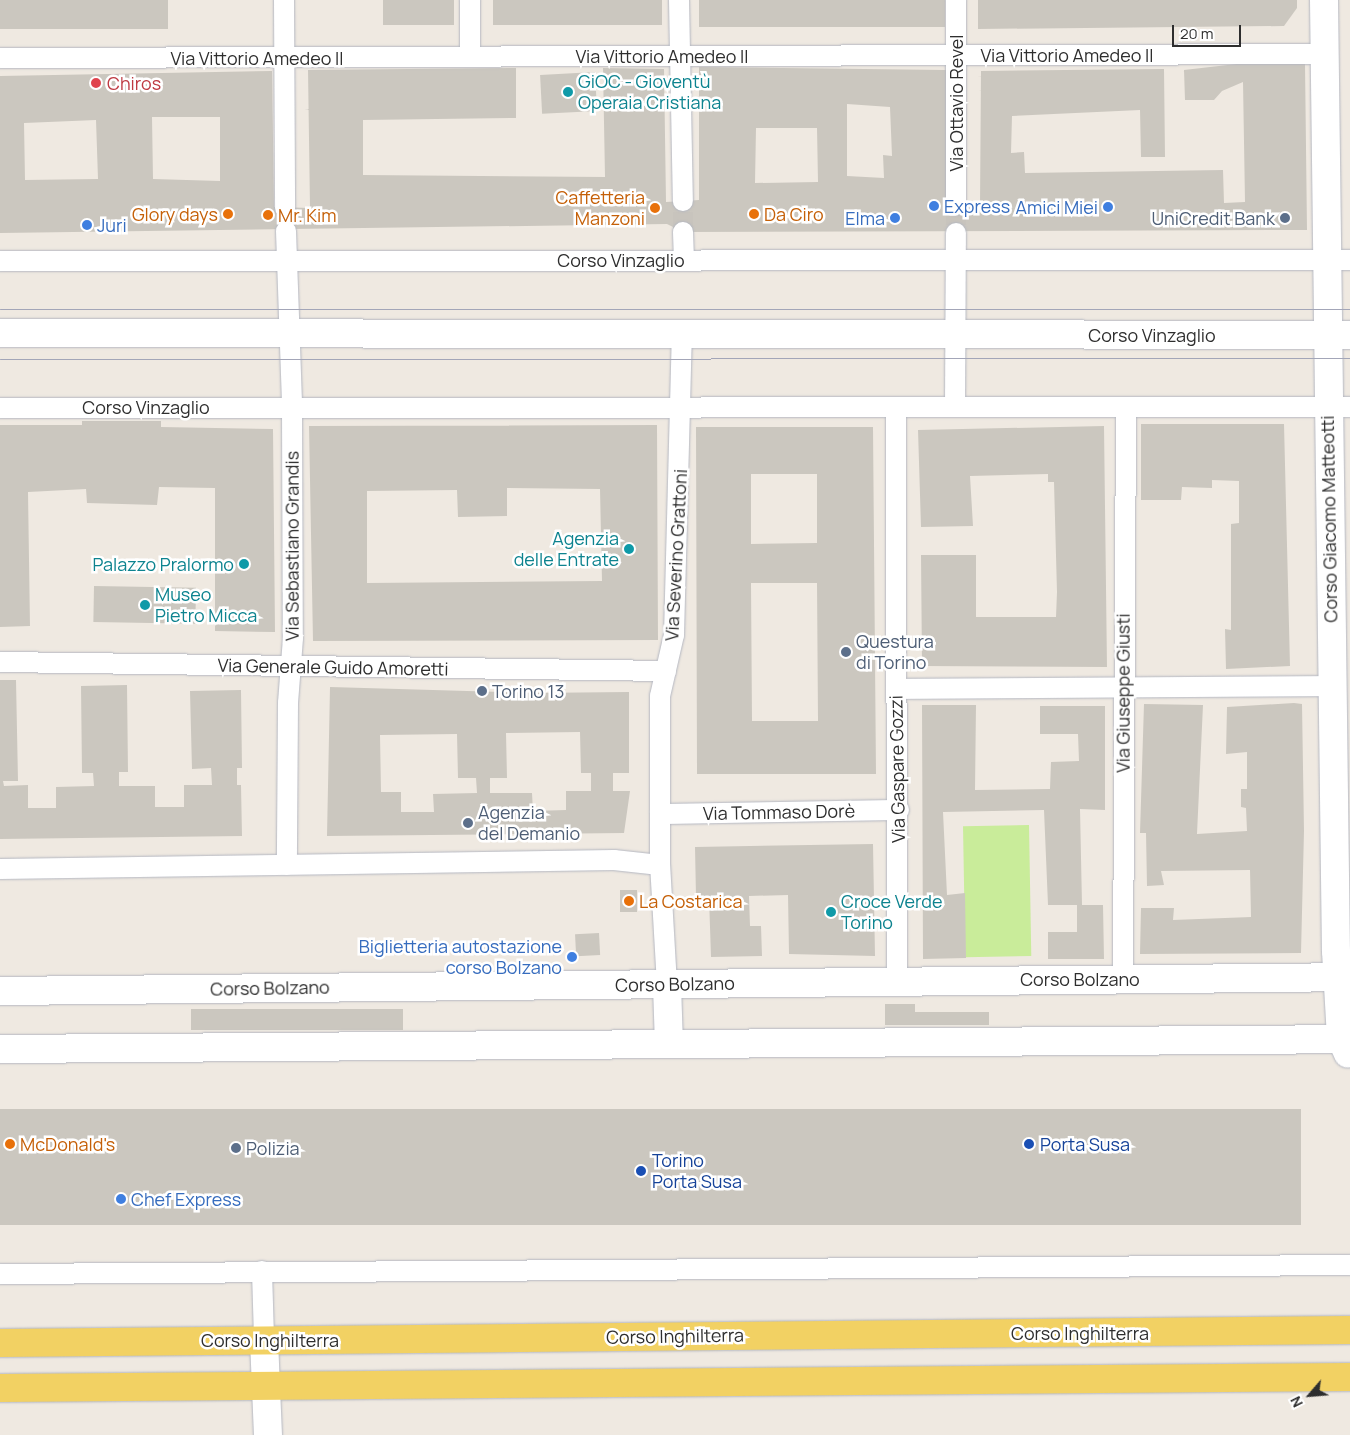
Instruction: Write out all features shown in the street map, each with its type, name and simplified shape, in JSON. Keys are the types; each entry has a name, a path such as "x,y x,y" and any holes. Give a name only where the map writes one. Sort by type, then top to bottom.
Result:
{"main road":[{"name":"Corso Inghilterra","path":"0,1343 1350,1330"},
{"path":"0,1388 1350,1377"}],"street":[{"path":"284,0 286,208"},
{"path":"470,0 470,57"},
{"path":"679,0 683,201"},
{"name":"Via Ottavio Revel","path":"956,0 956,205"},
{"name":"Corso Giacomo Matteotti","path":"1324,0 1324,54 1338,260 1339,407 1331,686 1347,1045"},
{"name":"Via Vittorio Amedeo II","path":"0,58 1324,54"},
{"path":"286,231 288,334 292,407"},
{"path":"683,232 684,260"},
{"path":"955,407 956,232"},
{"name":"Corso Vinzaglio","path":"0,260 1338,260"},
{"name":"Corso Vinzaglio","path":"0,334 1338,335"},
{"name":"Via Severino Grattoni","path":"667,985 660,865 660,696 674,636 682,334"},
{"name":"Via Sebastiano Grandis","path":"287,865 288,702 291,666 292,407"},
{"name":"Via Gaspare Gozzi","path":"896,407 896,689 899,810 897,980"},
{"name":"Via Giuseppe Giusti","path":"1123,979 1123,687 1126,407"},
{"name":"Corso Vinzaglio","path":"0,408 1339,407"},
{"name":"Via Generale Guido Amoretti","path":"0,662 666,671"},
{"path":"896,689 1331,686"},
{"name":"Via Tommaso Dorè","path":"660,814 899,810"},
{"path":"0,869 614,860 660,865"},
{"name":"Corso Bolzano","path":"0,991 667,985 897,980 1343,977"},
{"path":"667,985 669,1044"},
{"path":"0,1049 669,1044 1347,1045"},
{"path":"0,1274 1350,1265"},
{"path":"262,1271 268,1435"}],"green space":[{"path":"1029,825 1031,956 965,957 963,826"}],"building":[{"path":"0,0 168,0 168,29 0,29"},
{"path":"383,0 454,0 454,25 383,25"},
{"path":"493,0 662,0 662,25 493,25"},
{"path":"699,0 945,0 945,27 699,27"},
{"path":"978,0 1297,0 1297,8 1284,26 978,29"},
{"path":"1245,63 1305,64 1307,230 683,232 667,224 0,233 0,76 272,71 274,207 310,208 308,70 516,68 516,118 363,120 363,175 605,177 603,68 664,69 666,202 699,200 699,67 946,70 948,206 980,205 981,71 1164,69 1165,157 1141,157 1140,110 1012,116 1011,153 1024,152 1025,173 1223,170 1224,203 1245,202 1243,82 1222,91 1214,100 1185,100 1184,70","holes":["847,104 890,107 892,156 883,155 884,178 847,176","152,117 220,117 220,181 153,179","96,120 98,179 25,180 24,123","756,128 817,128 818,182 755,183"]},
{"name":"GiOC - Gioventù Operaia Cristiana","path":"595,72 597,111 542,114 540,75"},
{"name":"Palazzo Pralormo","path":"82,421 161,421 161,427 273,429 275,632 215,631 215,488 159,487 157,505 87,503 86,489 28,492 30,626 0,627 0,425 82,425"},
{"path":"1141,424 1284,424 1290,666 1226,669 1225,629 1231,630 1231,524 1239,523 1239,481 1212,480 1212,488 1182,487 1181,500 1141,500"},
{"name":"Agenzia delle Entrate","path":"657,425 658,640 313,641 309,426","holes":["507,488 600,489 602,581 367,583 367,491 457,490 458,517 507,516"]},
{"path":"1104,426 1107,667 922,666 921,555 976,555 976,617 1056,617 1057,592 1054,482 1048,482 1048,474 970,476 973,526 921,527 918,430"},
{"name":"Questura di Torino","path":"696,427 873,427 876,774 697,774","holes":["751,474 817,474 817,543 751,544","751,583 817,583 818,721 752,721"]},
{"name":"Museo Pietro Micca","path":"94,586 196,588 195,624 93,622"},
{"path":"0,680 16,680 18,781 3,781 4,786 28,785 28,808 56,808 56,787 94,786 93,773 82,773 81,686 127,685 128,772 119,772 119,786 155,786 155,807 184,807 184,785 212,785 211,768 192,769 190,691 241,690 242,768 237,768 237,785 241,785 242,836 0,839"},
{"path":"330,687 531,693 629,692 629,773 613,773 613,791 630,791 624,833 327,836","holes":["580,732 581,773 591,773 591,791 566,791 566,810 533,811 532,793 490,793 490,778 507,778 506,733","457,734 458,778 476,778 477,793 433,794 434,812 401,812 401,792 381,792 380,735"]},
{"path":"1144,704 1203,705 1197,834 1247,831 1246,808 1241,807 1241,789 1247,789 1247,752 1226,754 1227,707 1302,704 1304,831 1301,953 1140,954 1141,908 1174,908 1173,920 1251,917 1250,870 1161,871 1164,885 1147,886 1146,833 1140,833"},
{"path":"922,705 976,705 975,790 1050,789 1051,762 1079,761 1078,734 1040,734 1040,706 1105,706 1105,810 1080,809 1082,905 1103,905 1104,959 1048,959 1048,932 1077,932 1077,905 1048,905 1044,810 943,812 947,895 965,893 966,958 923,959"},
{"name":"Croce Verde Torino","path":"873,844 875,956 789,954 788,895 749,896 750,926 761,926 762,956 711,957 709,897 696,897 695,847"},
{"name":"La Costarica","path":"620,890 637,890 637,912 620,912"},
{"path":"599,933 600,955 576,956 575,934"},
{"path":"885,1004 915,1004 915,1012 989,1012 989,1025 885,1025"},
{"path":"191,1009 403,1009 403,1030 191,1030"},
{"name":"Torino Porta Susa","path":"0,1109 1301,1109 1301,1225 0,1225"}],"tunnel":[{"path":"683,201 683,232"},
{"path":"956,205 956,233"}],"tram line":[{"path":"0,309 1350,309"},
{"path":"0,359 1350,358"}],"place":[{"name":"Chiros","path":"96,83"},
{"name":"GiOC - Gioventù Operaia Cristiana","path":"568,92"},
{"name":"Express","path":"934,206"},
{"name":"Amici Miei","path":"1108,207"},
{"name":"Caffetteria Manzoni","path":"655,208"},
{"name":"Glory days","path":"228,214"},
{"name":"Da Ciro","path":"754,214"},
{"name":"Mr. Kim","path":"268,215"},
{"name":"Elma","path":"895,218"},
{"name":"UniCredit Bank","path":"1285,218"},
{"name":"Juri","path":"87,225"},
{"name":"Agenzia delle Entrate","path":"629,549"},
{"name":"Palazzo Pralormo","path":"244,564"},
{"name":"Museo Pietro Micca","path":"145,605"},
{"name":"Questura di Torino","path":"846,652"},
{"name":"Torino 13","path":"482,691"},
{"name":"Agenzia del Demanio","path":"468,823"},
{"name":"La Costarica","path":"629,901"},
{"name":"Croce Verde Torino","path":"831,912"},
{"name":"Biglietteria autostazione corso Bolzano","path":"572,957"},
{"name":"McDonald's","path":"10,1144"},
{"name":"Porta Susa","path":"1029,1144"},
{"name":"Polizia","path":"236,1148"},
{"name":"Torino Porta Susa","path":"641,1171"},
{"name":"Chef Express","path":"121,1199"}]}
